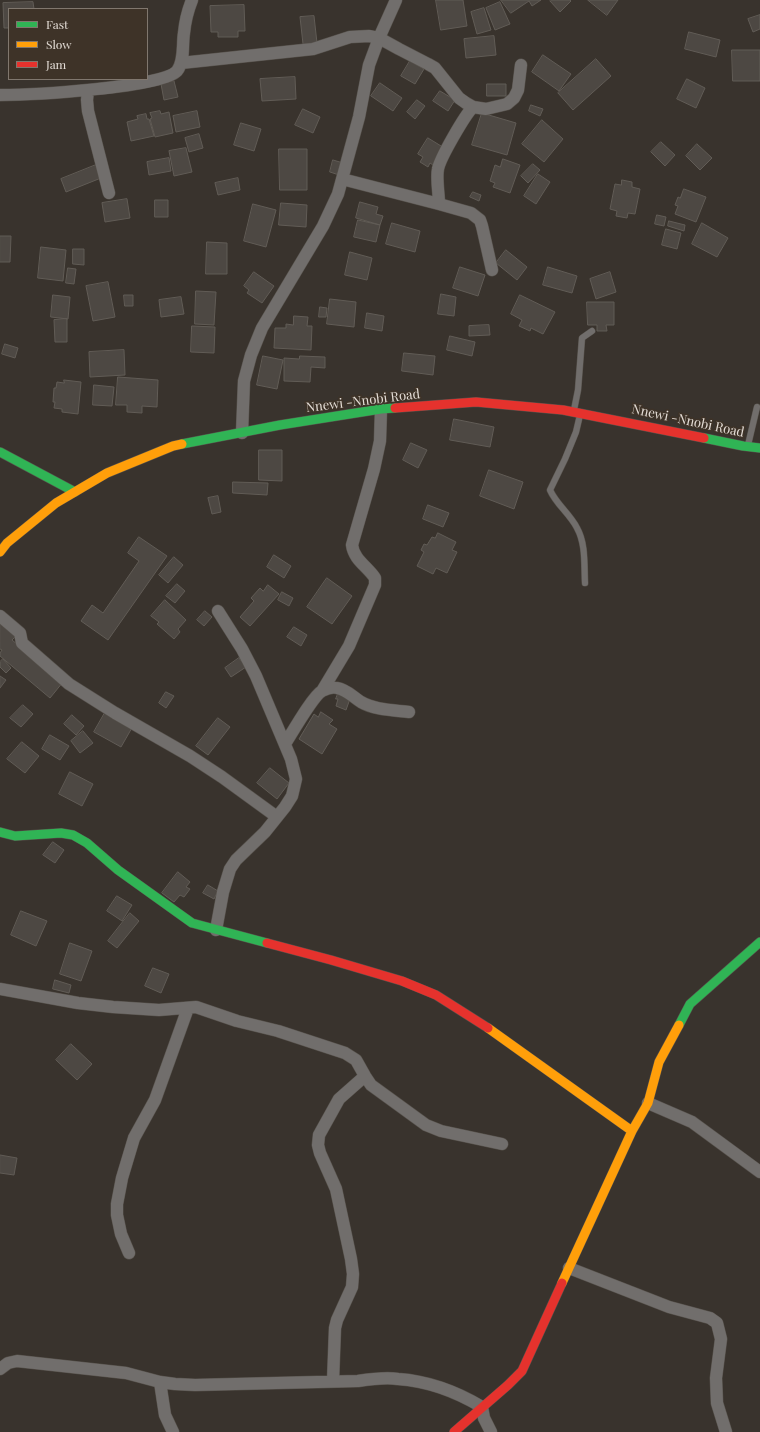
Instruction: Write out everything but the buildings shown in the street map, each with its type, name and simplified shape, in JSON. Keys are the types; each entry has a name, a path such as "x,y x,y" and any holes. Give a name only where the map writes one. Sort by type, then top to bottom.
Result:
{"street":[{"path":"0,95 88,90 149,81 172,75 181,64 184,32 192,0"},
{"path":"242,433 244,380 251,355 262,328 323,226 338,194 359,117 369,64 396,0"},
{"path":"181,64 313,49 360,36 379,38 435,68 459,98 473,107 486,109 507,104 514,98 518,90 521,65"},
{"path":"88,90 86,100 88,112 109,193"},
{"path":"439,204 438,170 443,157 464,118 473,107"},
{"path":"342,179 471,213 480,220 492,270"},
{"name":"Nnewi -Nnobi Road","path":"0,552 7,543 56,504 75,492 107,473 173,446 381,409 476,402 577,413 664,429 748,447 760,448"},
{"path":"285,744 315,698 322,691 349,646 376,585 375,578 358,560 353,552 352,545 378,448 381,409"},
{"path":"0,452 75,492"},
{"path":"216,930 230,869 236,860 265,832 285,807 292,796 296,779 291,759 256,676 242,649 218,612"},
{"path":"0,616 20,633 22,643 69,684 115,714 190,756 277,817"},
{"path":"322,691 338,688 349,693 362,702 386,710 409,712"},
{"path":"0,832 15,836 60,833 73,835 88,843 118,870 192,923 402,980 436,995 491,1030 632,1131"},
{"path":"454,1432 522,1371 632,1131 648,1102 659,1062 690,1004 760,942"},
{"path":"0,989 78,1003 113,1007 159,1010 196,1007 237,1021 278,1030 346,1053 356,1060 371,1085 426,1124 441,1131 502,1144"},
{"path":"129,1253 121,1234 116,1215 116,1204 122,1178 134,1138 155,1100 188,1008"},
{"path":"333,1381 335,1328 337,1320 352,1287 353,1274 336,1189 318,1145 319,1134 339,1099 365,1076"},
{"path":"648,1102 692,1122 760,1172"},
{"path":"570,1268 669,1307 710,1318 717,1323 721,1339 716,1378 717,1403 726,1432"},
{"path":"0,1369 8,1363 18,1361 126,1373 160,1382 195,1385 358,1381 379,1378 405,1380 445,1389 482,1407"},
{"path":"160,1382 165,1415 173,1432"},
{"path":"482,1407 484,1418 491,1432"}],"lane":[{"path":"586,583 583,545 577,528 564,508 552,496 550,490 576,432 582,338 592,331"},
{"path":"748,447 757,406"}],"traffic: fast":[{"path":"182,444 280,425 395,408"},
{"path":"704,438 760,448"},
{"path":"0,452 75,492"},
{"path":"0,832 15,836 61,833 73,835 87,843 118,870 192,923 267,943"},
{"path":"679,1025 690,1004 760,942"}],"traffic: slow":[{"path":"0,552 7,543 56,503 107,473 173,446 182,444"},
{"path":"562,1283 632,1131 648,1103 659,1062 679,1025"},
{"path":"488,1028 632,1131"}],"traffic: jam":[{"path":"395,408 476,402 563,410 704,438"},
{"path":"267,943 402,981 436,995 488,1028"},
{"path":"454,1432 522,1371 562,1283"}]}
